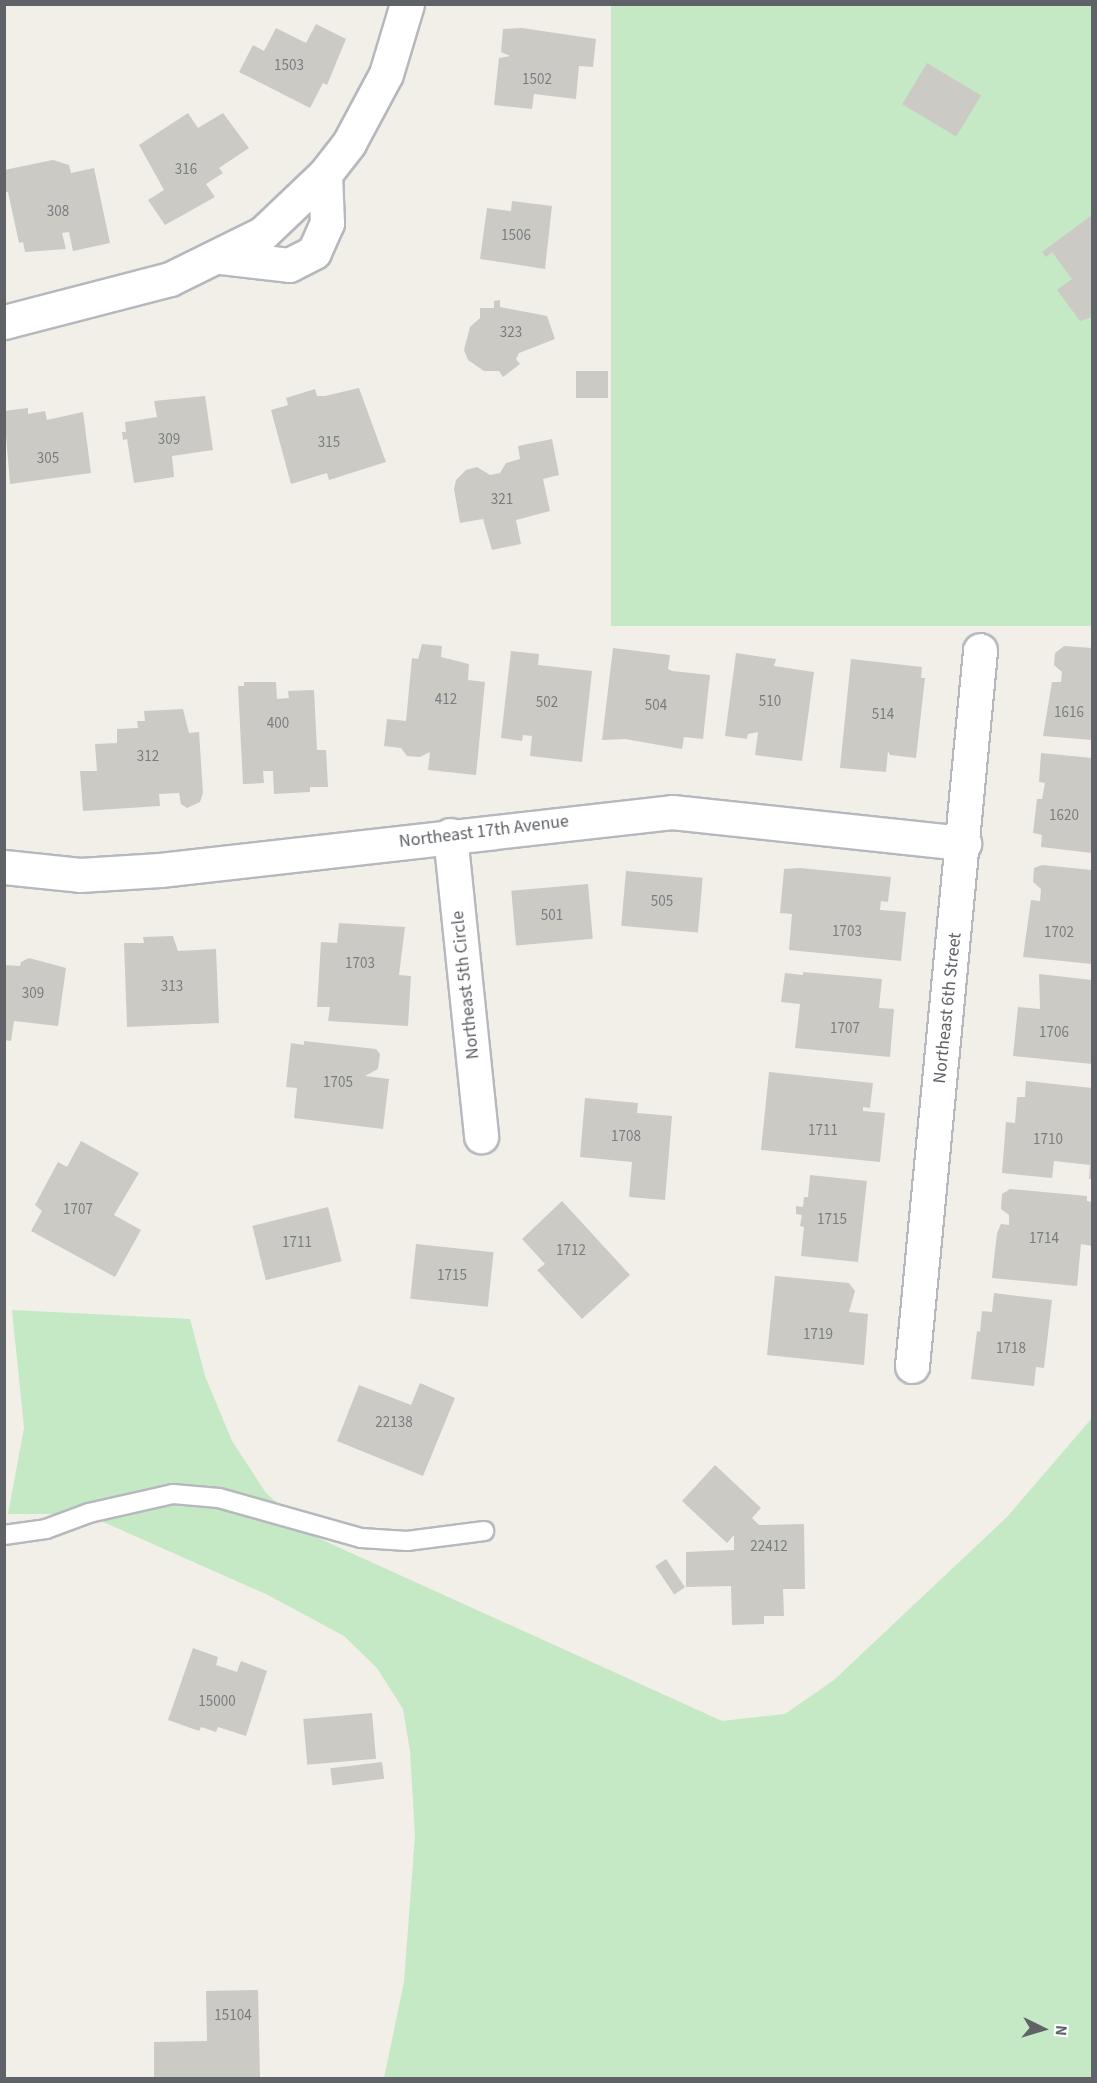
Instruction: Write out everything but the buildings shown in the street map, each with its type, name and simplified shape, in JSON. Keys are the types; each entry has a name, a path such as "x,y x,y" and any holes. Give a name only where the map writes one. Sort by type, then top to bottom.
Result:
{"street":[{"path":"4,322 170,279 221,257 263,233 325,174 369,110 393,56 407,4"},
{"path":"221,257 289,265 314,252 327,223 325,174"},
{"name":"Northeast 6th Street","path":"912,1366 964,843 980,650"},
{"name":"Northeast 17th Avenue","path":"4,867 80,875 160,870 450,835 672,812 964,843"},
{"name":"Northeast 5th Circle","path":"450,835 481,1136"}],"lane":[{"path":"4,1535 46,1528 89,1513 173,1494 219,1498 362,1538 407,1541 484,1531"}],"green space":[{"path":"611,5 1092,5 1092,626 611,626"},
{"path":"12,1310 190,1319 205,1376 232,1441 266,1493 318,1538 722,1721 785,1714 834,1680 1007,1517 1092,1418 1092,2078 384,2078 404,1982 415,1835 410,1751 403,1709 377,1668 344,1636 268,1595 101,1521 51,1514 8,1514 24,1428"}]}
